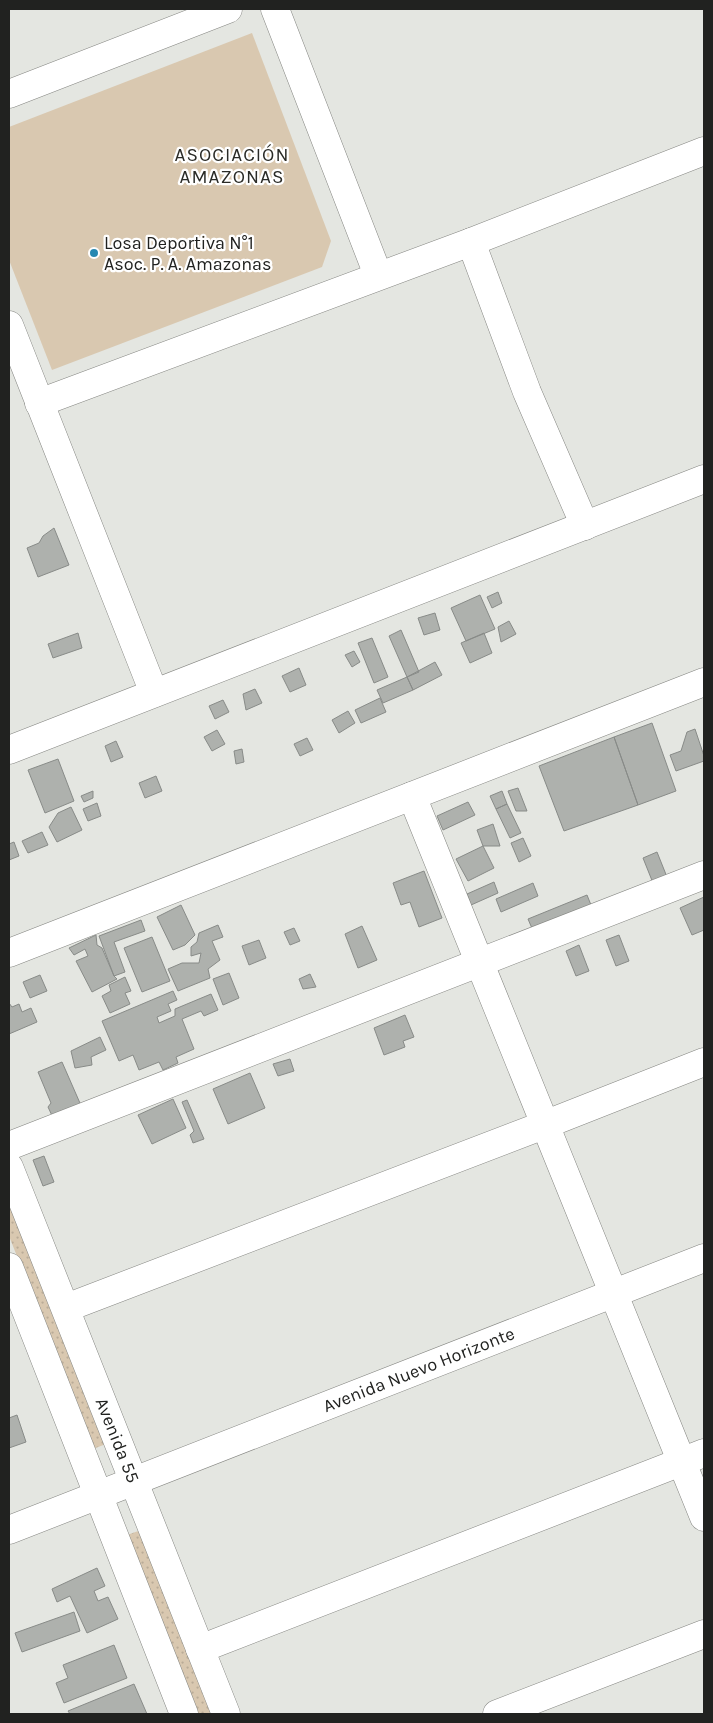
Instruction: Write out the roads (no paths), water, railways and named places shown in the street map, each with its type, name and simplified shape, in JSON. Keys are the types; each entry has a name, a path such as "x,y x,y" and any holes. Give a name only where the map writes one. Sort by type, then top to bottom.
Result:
{"street":[{"path":"9,94 228,9"},
{"path":"275,9 378,275"},
{"path":"39,403 378,275 471,242 704,151"},
{"path":"471,242 527,392 585,526"},
{"path":"9,325 154,693"},
{"path":"9,750 704,479"},
{"path":"9,953 704,682"},
{"path":"412,796 613,1294 693,1457 704,1517"},
{"path":"9,1146 704,876"},
{"path":"66,1308 704,1062"},
{"name":"Avenida 55","path":"9,1167 226,1714"},
{"name":"Avenida Nuevo Horizonte","path":"9,1530 704,1258"},
{"path":"9,1267 184,1714"},
{"path":"200,1649 693,1457"},
{"path":"497,1714 704,1634"}],"place":[{"name":"Losa Deportiva N°1 Asoc. P. A. Amazonas","path":"94,253"}],"district":[{"name":"ASOCIACIÓN AMAZONAS","path":"232,165"}]}
